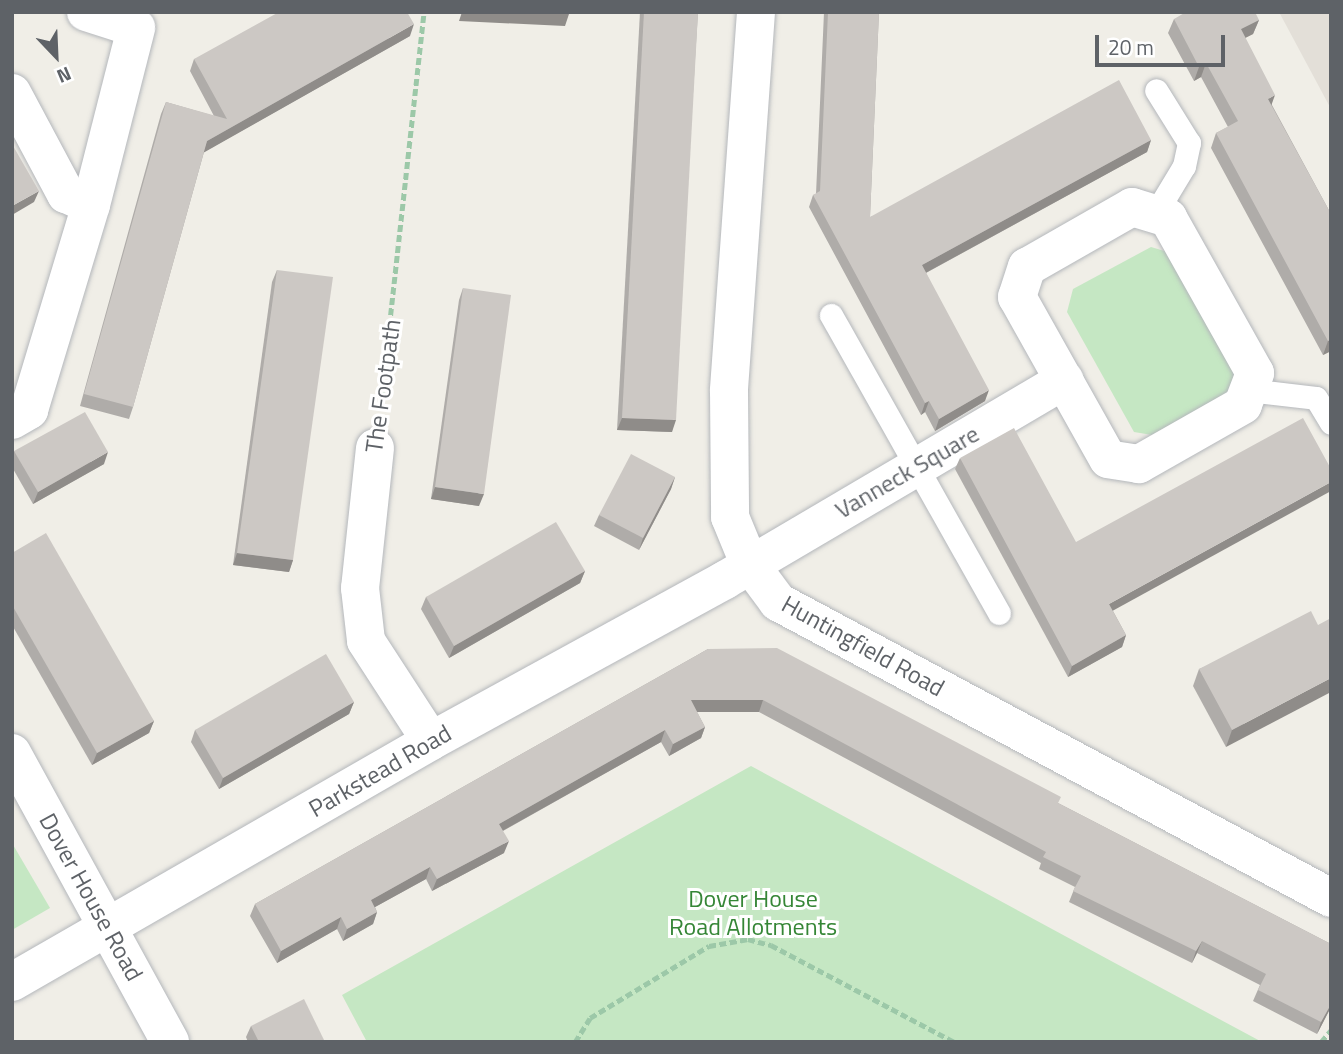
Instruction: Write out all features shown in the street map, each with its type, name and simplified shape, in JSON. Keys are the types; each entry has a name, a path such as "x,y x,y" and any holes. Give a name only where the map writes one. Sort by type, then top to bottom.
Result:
{"street":[{"path":"12,420 29,410 151,20 86,12"},
{"name":"Huntingfield Road","path":"756,12 729,391 730,517 749,563 778,602 1331,898"},
{"path":"12,93 66,194 91,205"},
{"path":"1132,207 1155,214 1168,218 1255,373 1243,405 1139,464 1108,459 1017,297 1027,267 1132,207"},
{"name":"Vanneck Square","path":"749,563 1064,380"},
{"name":"The Footpath","path":"375,448 360,588 366,641 431,741"},
{"name":"Parkstead Road","path":"12,982 107,925 749,563"},
{"name":"Dover House Road","path":"12,753 170,1042"}],"lane":[{"path":"1155,214 1184,166 1189,143 1156,90"},
{"path":"831,315 999,613"},
{"path":"1248,390 1316,398 1331,423"}],"path":[{"name":"The Footpath","path":"375,448 424,12"},
{"path":"575,1042 590,1018 709,946 748,939 771,945 954,1042"},
{"path":"1321,1042 1331,1030"}],"shaded area":[{"path":"1279,12 1331,12 1331,109"}],"green space":[{"path":"1151,247 1171,253 1237,373 1227,393 1152,435 1134,432 1067,312 1073,289"},
{"name":"Dover House Road Allotments","path":"751,766 1262,1042 367,1042 342,995"},
{"path":"12,843 50,908 12,930"}],"building":[{"path":"279,12 407,12 414,24 207,141 133,407 84,394 166,102 227,119 194,59"},
{"path":"529,12 570,12 569,14"},
{"path":"644,12 698,12 676,420 622,418"},
{"path":"828,12 879,12 870,217 1119,80 1151,140 922,265 989,390 939,419 929,401 925,403 813,195 820,191"},
{"path":"1186,12 1255,12 1259,20 1241,29 1275,95 1268,99 1331,214 1331,339 1328,341 1216,133 1238,121 1206,63 1199,67 1174,19"},
{"path":"12,144 39,191 12,206"},
{"path":"277,270 333,277 293,560 237,553"},
{"path":"463,288 511,295 484,494 435,487"},
{"path":"85,412 108,452 38,492 14,451"},
{"path":"1303,418 1331,469 1331,482 1109,604 1126,635 1072,666 960,458 1014,428 1076,542"},
{"path":"631,454 675,477 643,538 599,515"},
{"path":"556,522 585,571 454,646 426,597"},
{"path":"46,533 154,721 97,753 12,605 12,553"},
{"path":"1311,611 1318,625 1331,618 1331,678 1232,730 1199,669"},
{"path":"777,648 1061,797 1058,803 1331,944 1331,1004 1321,1022 1258,990 1266,974 1202,941 1196,951 1073,891 1081,876 1043,857 1046,852 763,700 691,700 705,727 673,744 665,730 499,824 509,841 437,879 430,867 371,900 377,912 347,929 341,917 281,951 255,904 708,649"},
{"path":"326,654 354,702 223,778 195,730"},
{"path":"304,999 325,1042 259,1042 251,1026"}]}
